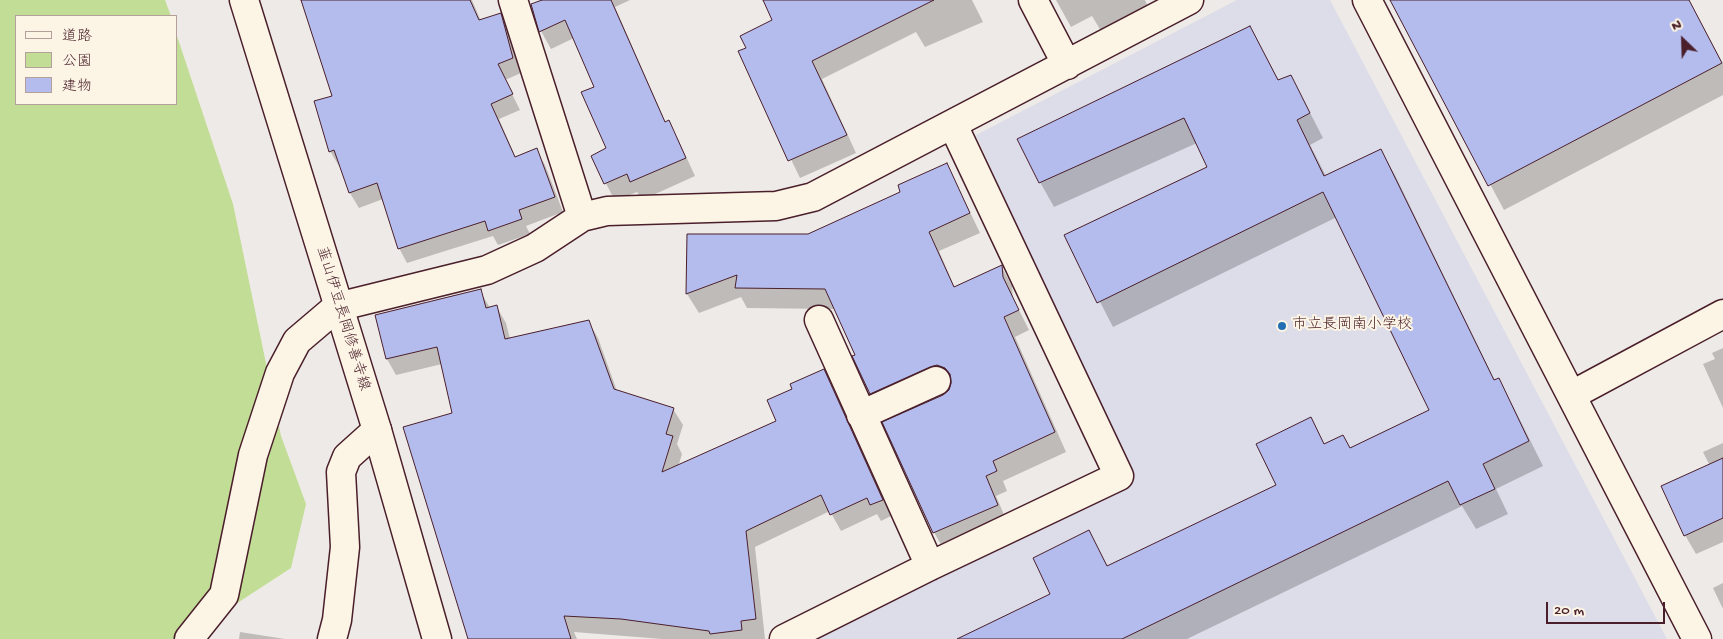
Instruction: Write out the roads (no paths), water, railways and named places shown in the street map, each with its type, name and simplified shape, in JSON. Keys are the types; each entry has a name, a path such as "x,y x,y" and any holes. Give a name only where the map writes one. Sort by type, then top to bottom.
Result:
{"street":[{"name":"韮山伊豆長岡修善寺線","path":"244,0 337,307 377,430 437,639"},
{"path":"513,0 582,217"},
{"path":"1033,0 1067,65"},
{"path":"189,639 224,595 253,455 280,373 297,341 337,307 487,270 535,248 582,217 607,211 776,206 813,196 953,125 1189,0"},
{"path":"1367,0 1697,639"},
{"path":"784,639 930,566 1119,476 953,125"},
{"path":"1572,395 1723,314"},
{"path":"819,320 930,566"},
{"path":"862,415 936,381"},
{"path":"332,639 337,620 345,547 341,472 347,458 377,430"}],"place":[{"name":"市立長岡南小学校","path":"1282,326"}]}
